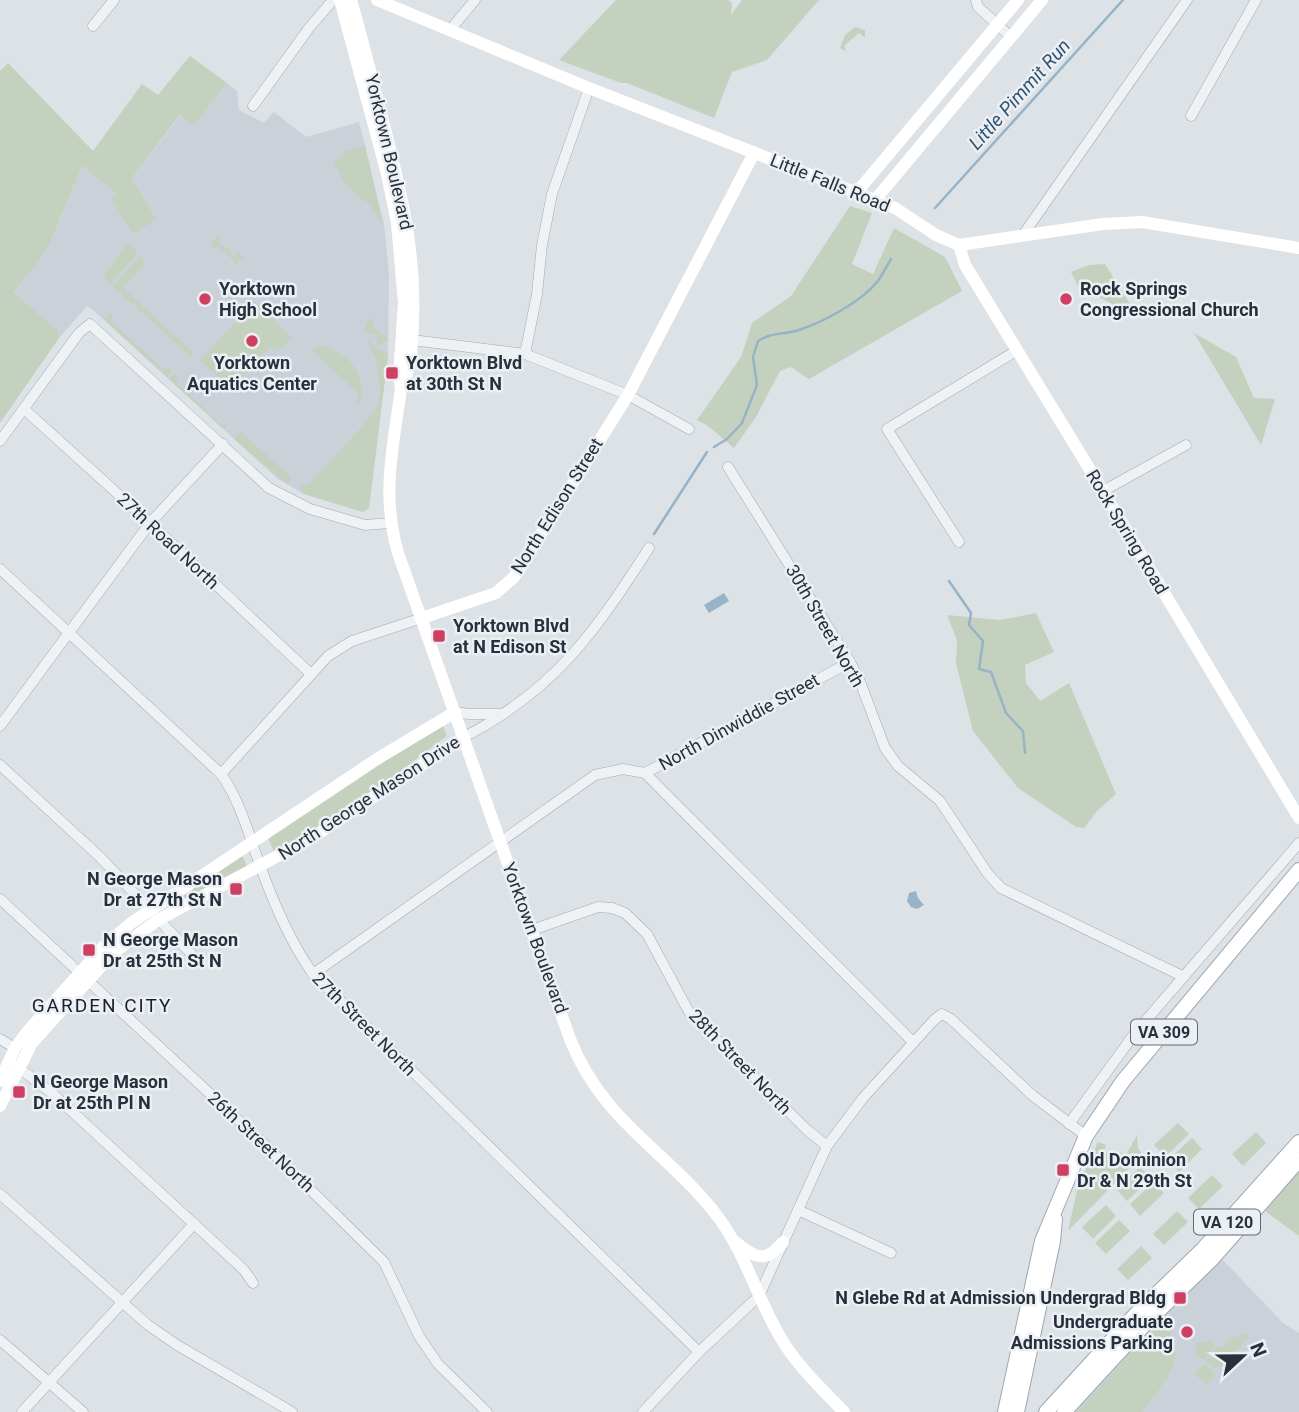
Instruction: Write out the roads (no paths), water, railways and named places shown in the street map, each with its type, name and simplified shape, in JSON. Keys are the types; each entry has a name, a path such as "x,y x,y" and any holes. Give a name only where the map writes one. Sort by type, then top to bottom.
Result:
{"main road":[{"name":"VA 309","path":"1005,1412 1039,1251 1086,1136 1123,1081 1299,870"},
{"name":"VA 120","path":"1046,1412 1135,1315 1203,1249 1299,1142"},
{"name":"VA 120","path":"1064,1412 1144,1325 1213,1258 1299,1160"},
{"name":"VA 309","path":"1017,1412 1053,1241 1056,1211"}],"street":[{"path":"93,26 114,0"},
{"path":"253,106 309,28 333,0"},
{"name":"Yorktown Boulevard","path":"340,0 387,174 397,223 404,303 399,376 401,389 388,494 390,523 531,930 576,1055 593,1086 617,1116 708,1205 734,1241 787,1349 844,1412"},
{"name":"Yorktown Boulevard","path":"351,0 408,222 414,279 412,340 408,376 401,389"},
{"name":"Little Falls Road","path":"377,0 589,88 857,192 895,208 936,235 959,245"},
{"path":"450,30 475,0"},
{"path":"976,0 978,7 1011,37"},
{"path":"857,192 1018,0"},
{"path":"875,200 1042,0"},
{"path":"1023,235 1187,0"},
{"path":"1191,116 1256,0"},
{"path":"525,354 552,194 589,88"},
{"name":"North Edison Street","path":"220,774 328,656 352,641 496,593 514,576 628,395 754,153"},
{"path":"959,245 1104,224 1142,222 1299,248"},
{"name":"Rock Spring Road","path":"959,245 965,265 1016,351 1299,818"},
{"path":"0,441 79,333 90,324 269,488 310,509 365,526 390,523"},
{"path":"412,340 525,354 628,395 689,429"},
{"path":"959,542 887,429 1016,351"},
{"name":"27th Road North","path":"24,409 311,674"},
{"path":"0,726 150,523 223,444"},
{"path":"1103,491 1186,444"},
{"name":"30th Street North","path":"728,467 850,662 885,748 898,766 940,801 988,874 1001,888 1184,977"},
{"name":"North George Mason Drive","path":"153,915 260,865 313,836 531,695 577,651 649,548"},
{"name":"27th Street North","path":"0,569 220,774 233,792 260,865 299,955 313,974 699,1352"},
{"name":"North Dinwiddie Street","path":"313,974 595,775 623,769 645,773 850,662"},
{"name":"North George Mason Drive","path":"0,1081 83,977 103,947 153,915 252,842 455,712 499,714"},
{"path":"0,765 100,857 195,959"},
{"path":"645,773 912,1041"},
{"path":"1069,1124 1135,1033 1226,931 1299,843"},
{"name":"26th Street North","path":"0,899 263,1143 384,1262 419,1336 438,1364 476,1408 487,1412"},
{"name":"28th Street North","path":"531,930 598,907 625,913 647,934 689,1013 806,1129 827,1146"},
{"name":"North George Mason Drive","path":"0,1106 14,1064 15,1048 83,977"},
{"path":"643,1412 699,1352 760,1296 827,1146 863,1098 912,1041 942,1014 951,1018 1032,1095 1086,1136"},
{"path":"0,1039 15,1048"},
{"path":"14,1064 53,1094 244,1269 253,1283"},
{"path":"0,1194 148,1325 177,1345 292,1412"},
{"path":"798,1210 891,1253"},
{"path":"22,1412 194,1224"},
{"path":"734,1241 748,1253 760,1257 775,1252 783,1242"},
{"path":"0,1340 83,1412"}],"water":[{"path":"724,593 729,601 709,613 704,605"},
{"path":"916,891 924,905 917,909 911,907 907,901 909,893"}],"waterway":[{"name":"Little Pimmit Run","path":"935,208 1123,0"},
{"name":"Little Pimmit Run","path":"714,447 727,439 742,423 757,385 753,357 758,341 799,330 841,310 861,297 879,280 891,259"},
{"name":"Little Pimmit Run","path":"654,534 707,452"},
{"path":"949,581 971,613 969,625 983,641 979,669 991,672 1006,713 1023,731 1025,753"}],"place":[{"name":"Yorktown High School","path":"205,299"},
{"name":"Rock Springs Congressional Church","path":"1066,299"},
{"name":"Yorktown Aquatics Center","path":"252,341"},
{"name":"Yorktown Blvd at 30th St N","path":"392,373"},
{"name":"Yorktown Blvd at N Edison St","path":"439,636"},
{"name":"N George Mason Dr at 27th St N","path":"236,889"},
{"name":"N George Mason Dr at 25th St N","path":"89,950"},
{"name":"N George Mason Dr at 25th Pl N","path":"19,1092"},
{"name":"Old Dominion Dr & N 29th St","path":"1063,1170"},
{"name":"N Glebe Rd at Admission Undergrad Bldg","path":"1180,1298"},
{"name":"Undergraduate Admissions Parking","path":"1187,1332"}],"district":[{"name":"GARDEN CITY","path":"102,1005"}]}
